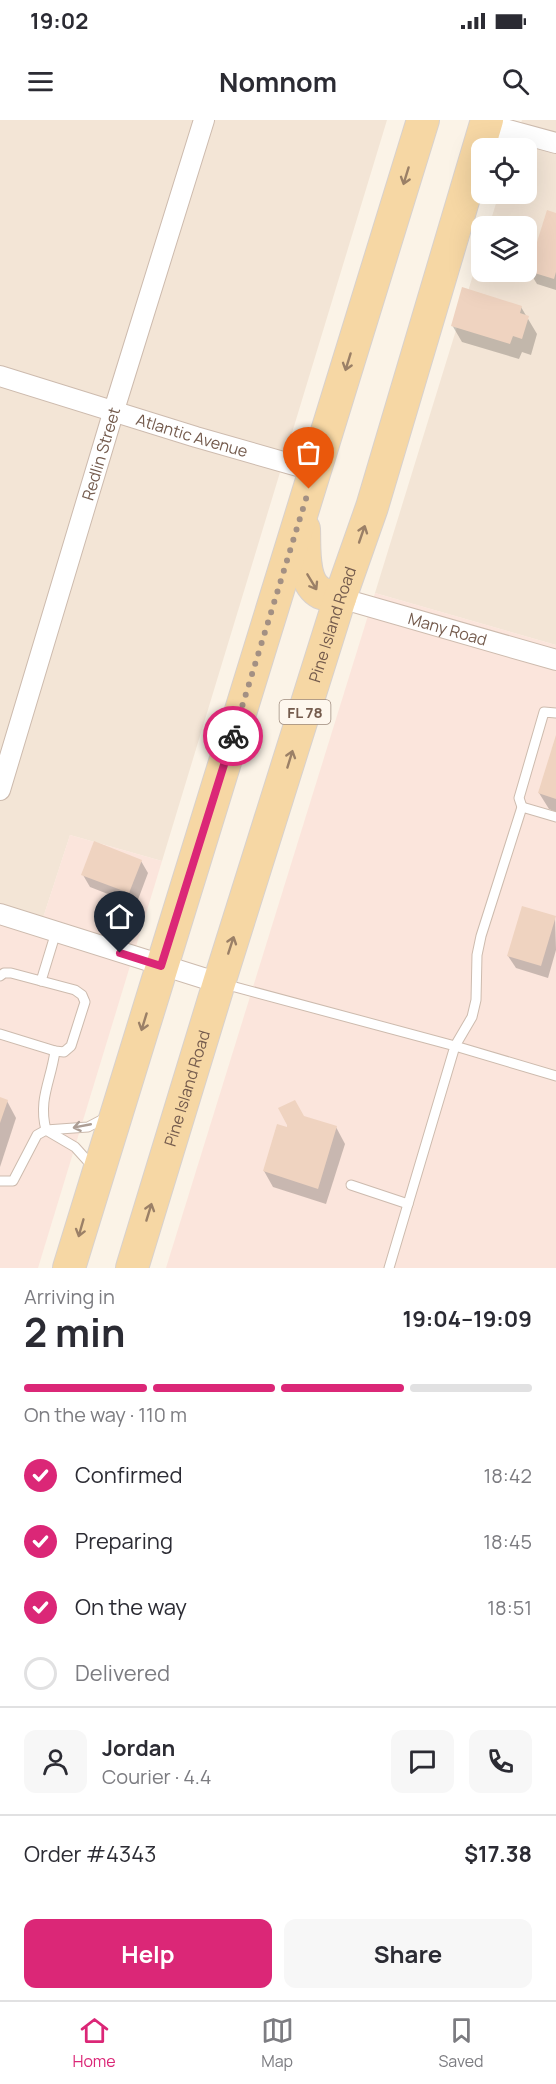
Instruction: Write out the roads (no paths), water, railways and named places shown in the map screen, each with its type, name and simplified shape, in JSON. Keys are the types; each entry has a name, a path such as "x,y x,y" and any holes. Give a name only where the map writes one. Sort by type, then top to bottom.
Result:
{"main road":[{"path":"69,1268 423,120"},
{"name":"Pine Island Road","path":"132,1268 340,598 372,507 487,122"},
{"path":"304,507 307,575 313,586 320,592 340,598"}],"street":[{"name":"Redlin Street","path":"0,790 204,120"},
{"path":"487,122 556,143"},
{"name":"Atlantic Avenue","path":"0,376 315,471"},
{"name":"Many Road","path":"340,598 556,660"},
{"path":"0,914 161,966 219,982"}],"lane":[{"path":"389,1268 455,1047 472,1017 476,1000 477,955 481,936 522,807 519,798 544,712 556,713"},
{"path":"522,807 556,817"},
{"path":"40,981 56,932"},
{"path":"0,976 10,973 75,990 82,995 85,1002 71,1046 64,1052 55,1052 0,1034"},
{"path":"219,982 556,1076"},
{"path":"55,1052 43,1103 42,1115 46,1130 75,1147 97,1172"},
{"path":"0,1181 13,1181 37,1135 46,1130 88,1126 115,1113"},
{"path":"351,1185 408,1204"}]}
